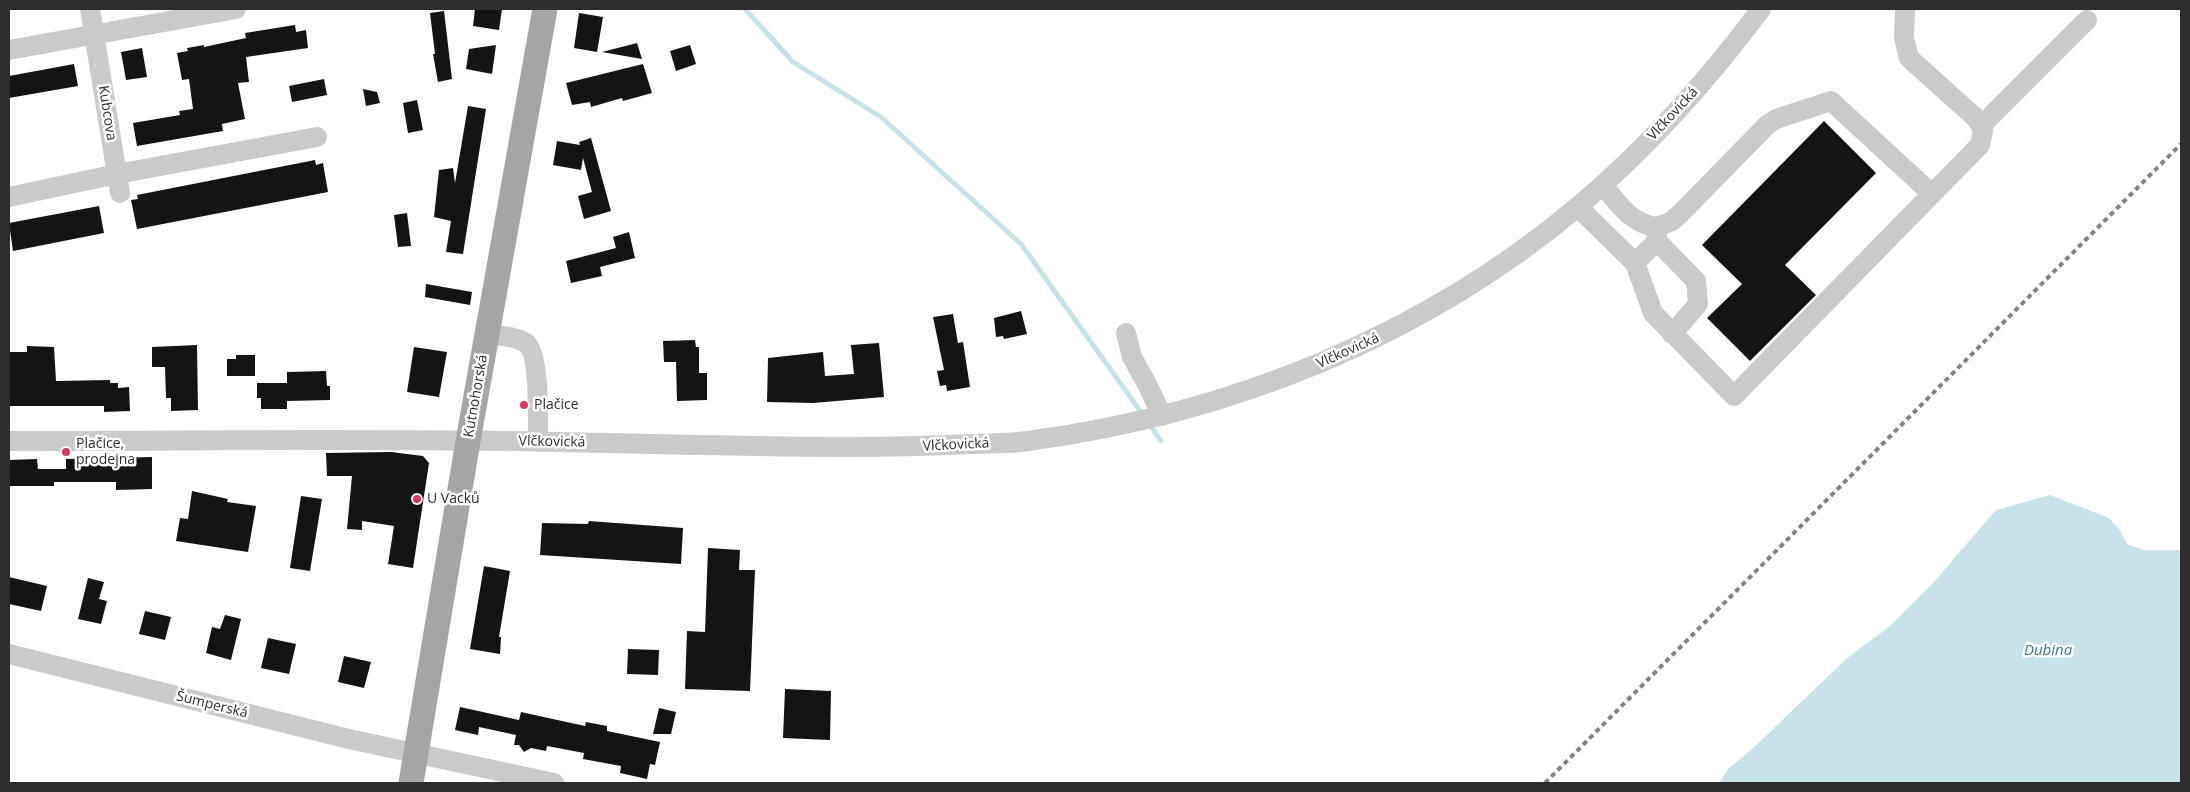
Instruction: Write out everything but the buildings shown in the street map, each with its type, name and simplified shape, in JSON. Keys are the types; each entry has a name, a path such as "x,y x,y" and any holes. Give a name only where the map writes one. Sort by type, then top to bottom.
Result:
{"main road":[{"name":"Kutnohorská","path":"411,783 468,441 545,9"}],"street":[{"name":"Kubcova","path":"90,9 119,183"},
{"path":"9,50 236,9"},
{"name":"Vlčkovická","path":"9,442 468,441 913,447 1025,442 1157,417 1227,398 1314,366 1383,335 1450,299 1512,258 1578,207 1603,185 1690,97 1761,9"},
{"path":"1578,207 1635,263 1653,313 1734,396 1980,146 1982,140 1981,126 1978,120 1909,58 1904,38 1905,9"},
{"path":"1981,126 2087,20"},
{"path":"1635,263 1657,234 1681,213 1767,126 1776,119 1831,101 1932,194"},
{"path":"9,197 119,183 317,137"},
{"path":"1603,185 1619,206 1657,234 1696,281 1698,304 1672,334"},
{"path":"1126,333 1132,357 1148,386 1157,417"},
{"path":"488,334 520,340 527,343 532,350 537,398 538,442"},
{"name":"Šumperská","path":"9,654 416,754 554,783"}],"water":[{"name":"Dubina","path":"2050,495 2109,518 2119,529 2127,544 2144,550 2181,550 2181,783 1719,783 1728,769 1750,751 1846,659 1890,626 1932,584 1996,510"}],"waterway":[{"path":"745,9 793,62 881,117 1021,244 1143,415"},
{"path":"1148,422 1161,441"}],"railway":[{"path":"1545,783 2181,144"}],"place":[{"name":"Plačice","path":"524,405"},
{"name":"Plačice, prodejna","path":"66,452"},
{"name":"U Vacků","path":"417,499"}]}
